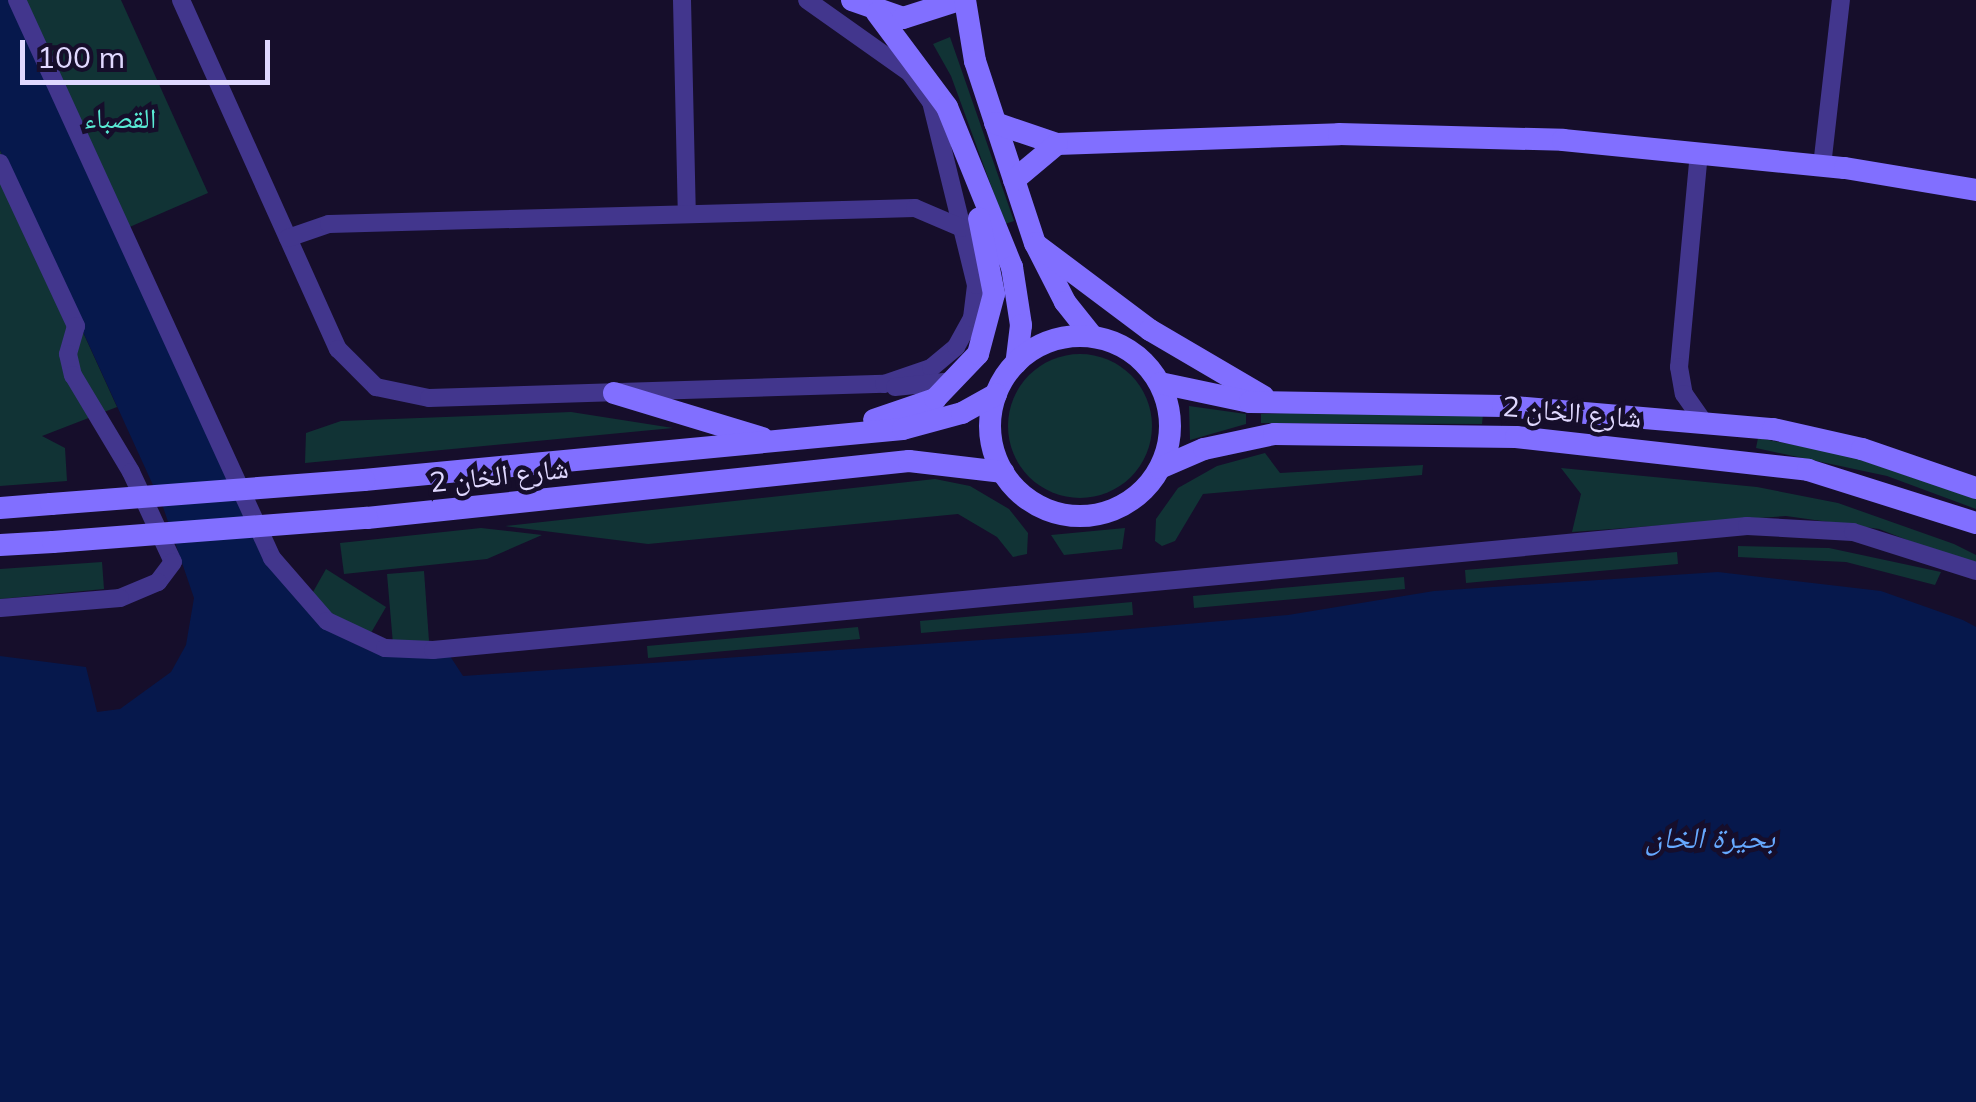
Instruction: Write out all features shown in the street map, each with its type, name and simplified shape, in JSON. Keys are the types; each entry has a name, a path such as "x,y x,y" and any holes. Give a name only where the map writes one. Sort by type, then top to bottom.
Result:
{"main road":[{"path":"852,0 877,13 916,17 962,0 975,61 1035,244 1053,284 1092,336"},
{"path":"877,13 936,86 972,167 1017,286 1016,363"},
{"path":"995,123 1057,144 1427,134 1699,152 1976,190"},
{"path":"1014,180 1057,144"},
{"path":"813,438 921,406 959,380 985,340 994,294 972,167"},
{"path":"1035,244 1150,330 1273,402"},
{"path":"1092,336 1132,352 1160,384 1170,426 1160,468 1133,500 1083,516 1032,502 1003,472 991,434 996,394 1016,363 1045,343 1092,336"},
{"name":"شارع الخان 2","path":"1160,384 1273,402 1702,420 1862,449 1976,488"},
{"path":"614,393 774,442"},
{"name":"شارع الخان 2","path":"0,508 364,480 923,426 996,394"},
{"path":"1516,437 1529,417 1590,420 1620,414"},
{"name":"شارع الخان 2","path":"1160,468 1204,449 1274,434 1516,437 1808,470 1976,523"},
{"name":"شارع الخان 2","path":"0,545 367,518 908,461 1003,472"}],"street":[{"path":"17,0 272,558 314,611 385,648 433,650 1747,526 1853,532 1976,571"},
{"path":"181,0 338,349 376,388 410,398 959,380"},
{"path":"198,38 200,0"},
{"path":"682,0 687,214"},
{"path":"807,0 918,82 931,102 976,285 966,333 931,368 868,385"},
{"path":"1822,166 1843,6"},
{"path":"1699,152 1678,367 1688,404 1702,420"},
{"path":"0,162 76,326 68,354 73,376 130,472 172,562 158,582 120,598 0,608"},
{"path":"288,238 328,224 916,208 933,201 950,179"},
{"path":"916,208 962,228"}],"green space":[{"name":"القصباء","path":"13,0 121,0 208,193 118,232"},
{"path":"950,37 1014,221 1005,224 951,76 933,44"},
{"path":"0,150 117,407 42,436 65,448 67,481 0,486"},
{"path":"1080,354 1108,359 1131,375 1147,398 1152,426 1147,454 1131,477 1108,493 1080,498 1052,493 1029,477 1013,454 1008,426 1013,398 1029,375 1052,359"},
{"path":"1189,406 1246,414 1246,424 1190,440"},
{"path":"571,412 673,428 305,463 306,433 341,421"},
{"path":"1261,414 1483,414 1482,424 1261,423"},
{"path":"1758,438 1846,455 1976,499 1976,509 1887,476 1756,448"},
{"path":"1265,453 1280,473 1423,465 1422,475 1203,494 1175,541 1162,546 1155,541 1156,519 1178,488 1217,466"},
{"path":"1561,468 1757,487 1838,503 1954,544 1976,555 1976,567 1879,529 1786,516 1572,532 1581,494"},
{"path":"935,479 970,486 1009,509 1028,533 1027,554 1013,557 997,537 958,514 648,544 505,526"},
{"path":"481,528 542,535 487,559 344,574 340,543"},
{"path":"1125,528 1122,549 1064,555 1051,535"},
{"path":"1738,546 1829,548 1941,572 1935,585 1846,562 1738,557"},
{"path":"1677,552 1678,564 1466,583 1465,570"},
{"path":"102,562 104,589 0,599 0,569"},
{"path":"326,569 386,607 368,638 309,599"},
{"path":"424,571 429,641 393,644 387,574"},
{"path":"1404,577 1405,589 1194,608 1193,596"},
{"path":"1132,602 1133,615 921,633 920,621"},
{"path":"858,627 860,639 648,658 647,646"}],"water":[{"name":"بحيرة الخان","path":"0,0 13,0 273,571 325,629 372,652 450,656 463,676 1084,633 1288,615 1434,591 1718,572 1881,591 1976,627 1976,1102 0,1102 0,656 86,667 97,712 120,709 171,672 186,645 194,598 163,507 0,150"}]}
